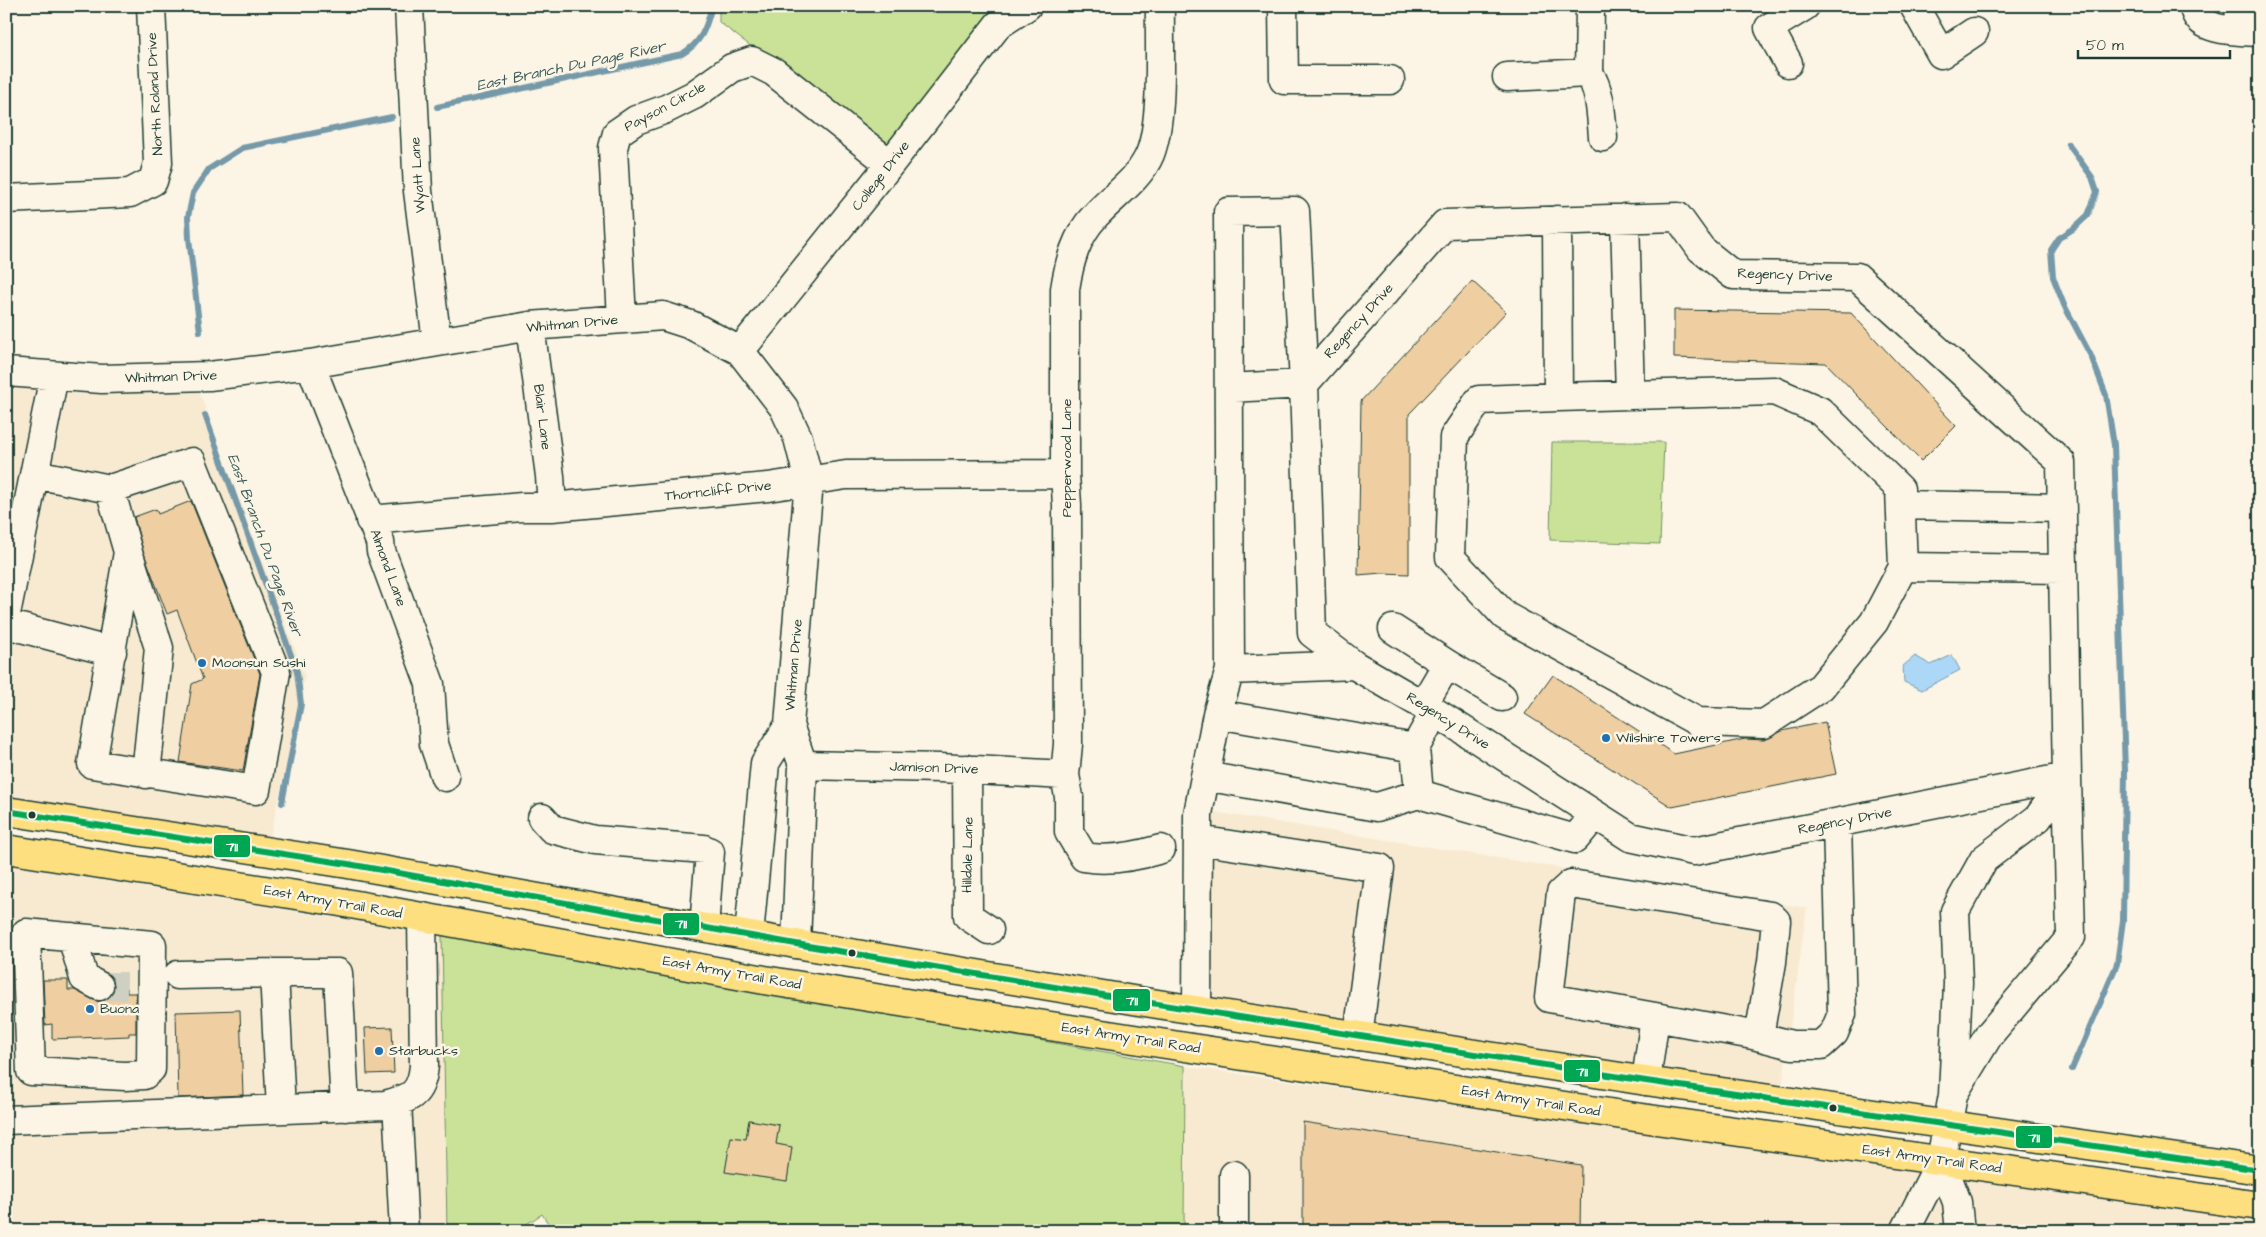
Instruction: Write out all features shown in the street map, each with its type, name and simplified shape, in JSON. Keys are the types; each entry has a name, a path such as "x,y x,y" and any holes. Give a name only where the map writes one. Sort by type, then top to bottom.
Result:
{"main road":[{"path":"6,811 348,864 796,944 1197,1011 1646,1081 2260,1170"},
{"name":"East Army Trail Road","path":"6,849 422,917 770,980 980,1015 1635,1117 2260,1206"}],"street":[{"name":"North Roland Drive","path":"6,200 130,193 153,181 158,163 151,6"},
{"name":"Wyatt Lane","path":"410,6 418,191 437,342"},
{"name":"College Drive","path":"740,351 890,164 998,25 1027,6"},
{"name":"Pepperwood Lane","path":"1160,6 1157,122 1149,155 1129,185 1094,217 1080,237 1069,264 1066,289 1065,474 1067,505 1068,734 1066,775 1069,797 1069,832 1084,857 1096,859 1136,856 1161,849"},
{"path":"1283,6 1284,80 1390,80"},
{"path":"1590,6 1589,73 1594,81 1600,101 1602,137"},
{"path":"1788,64 1769,28 1804,6"},
{"path":"1914,6 1941,54 1974,32"},
{"path":"2194,6 2194,10 2203,23 2246,23"},
{"name":"Payson Circle","path":"622,319 613,148 617,133 636,120 675,105 694,95 732,68 752,61 774,72 890,164"},
{"path":"1507,77 1589,73"},
{"path":"1197,1011 1198,814 1217,714 1230,670 1228,212 1295,211 1304,384 1229,388"},
{"name":"Regency Drive","path":"1954,1092 1989,1035 2071,937 2068,777 2064,569 2061,462 1857,278 1733,275 1701,249 1678,217 1445,224 1304,384 1312,633 1354,665 1429,708 1630,837 1694,851 2068,777"},
{"path":"1625,218 1630,395"},
{"path":"1557,220 1558,397"},
{"name":"Whitman Drive","path":"6,372 102,379 175,378 268,370 310,364 530,326 663,316 692,325 740,351 784,408 798,438 809,481 788,725 803,765 796,944"},
{"name":"Blair Lane","path":"530,326 550,476 552,507"},
{"name":"Almond Lane","path":"310,364 380,542 430,684 434,744 445,777"},
{"path":"6,614 12,560 35,474 54,376"},
{"path":"1774,390 1820,412 1900,489 1903,567 1874,622 1821,687 1764,724 1698,722 1505,616 1450,557 1454,438 1479,400 1558,397 1774,390"},
{"path":"35,474 110,489 192,462 276,672 256,790 92,764 128,552"},
{"name":"Thorncliff Drive","path":"370,520 522,507 552,507 768,487 846,475 1065,474"},
{"path":"110,489 159,648 146,774"},
{"path":"1901,505 2062,508"},
{"path":"1903,567 2064,569"},
{"path":"6,624 112,652"},
{"path":"1393,628 1447,664 1502,697"},
{"path":"1419,794 1415,748 1447,664"},
{"path":"1230,670 1354,665"},
{"path":"1217,714 1415,748"},
{"name":"Whitman Drive","path":"749,935 765,762 788,725"},
{"name":"Jamison Drive","path":"803,765 967,769 1066,775"},
{"name":"Hilldale Lane","path":"967,769 968,916 989,930"},
{"path":"1205,776 1377,807 1419,794 1575,839 1595,815"},
{"name":"Regency Drive","path":"1905,1231 1941,1160 1954,1092 1958,983 1955,911 1984,859 2038,818 2068,777"},
{"path":"542,818 552,829 595,840 704,849 710,852 704,927"},
{"path":"1759,1036 1772,962 1776,922 1771,916 1570,884 1561,893 1549,998 1759,1036 1792,1045 1821,1045 1834,1033 1842,1014 1837,823"},
{"path":"1198,840 1380,868 1358,1036"},
{"path":"6,1120 385,1105 409,1099 422,1082 424,1066 422,917"},
{"path":"26,933 72,937 152,945 140,989 151,1069 144,1075 31,1071 26,933"},
{"path":"72,937 84,978 99,986"},
{"path":"274,973 281,1110"},
{"path":"178,975 338,973 345,1107"},
{"path":"1646,1081 1655,1017"},
{"path":"90,1117 91,1074"},
{"path":"397,1102 404,1231"},
{"path":"1941,1160 1957,1202 1960,1231"},
{"path":"1234,1175 1234,1231"}],"shaded area":[{"path":"6,380 197,386 305,676 269,843 6,799"},
{"path":"1202,810 1807,908 1781,1095 1206,1004"},
{"path":"6,865 442,935 447,1231 6,1231"},
{"path":"1185,1066 2260,1220 2260,1231 1184,1231"}],"green space":[{"path":"719,6 1047,6 1002,27 903,162 719,22"},
{"path":"1552,442 1664,442 1660,544 1550,540"},
{"path":"442,935 1185,1066 1184,1231 553,1231 542,1214 516,1231 447,1231","holes":["749,1120 779,1125 776,1144 792,1147 787,1181 725,1172 731,1137 746,1139"]}],"water":[{"path":"1952,655 1960,670 1922,690 1904,682 1903,666 1915,656 1931,665"}],"building":[{"path":"1472,281 1506,312 1409,414 1409,574 1382,573 1358,575 1361,401"},
{"path":"1674,310 1851,313 1956,426 1921,461 1826,363 1674,358"},
{"path":"191,501 260,674 243,771 180,762 192,684 203,679 177,610 167,614 143,551 134,517 156,509 158,514"},
{"name":"Wilshire Towers","path":"1553,675 1674,754 1745,739 1764,740 1782,731 1825,722 1836,774 1672,807 1525,714"},
{"name":"Buona","path":"43,980 68,980 68,990 75,990 99,1002 108,999 114,989 127,988 127,993 136,993 136,1033 129,1033 129,1036 52,1039 52,1024 45,1025"},
{"path":"240,1010 243,1095 178,1098 176,1012"},
{"name":"Starbucks","path":"392,1027 394,1073 367,1074 365,1028"},
{"path":"749,1120 779,1125 776,1144 792,1147 787,1181 725,1172 731,1137 746,1139"},
{"path":"1303,1122 1581,1165 1580,1231 1303,1231"}],"waterway":[{"name":"East Branch Du Page River","path":"437,107 682,54 699,39 708,21 712,6"},
{"name":"East Branch Du Page River","path":"200,332 188,217 193,193 209,169 242,148 392,117"},
{"path":"2068,144 2092,177 2097,192 2088,215 2073,229 2059,238 2051,250 2053,277 2064,305 2091,356 2106,395 2114,445 2125,771 2123,920 2117,964 2072,1069"},
{"name":"East Branch Du Page River","path":"205,415 297,672 301,704 282,803"}],"tunnel":[{"path":"99,986 129,986"}],"transit line":[{"name":"711","path":"6,811 348,864 796,944 1145,1002 1646,1081 2260,1170"}],"place":[{"name":"Moonsun Sushi","path":"202,663"},
{"name":"Wilshire Towers","path":"1606,738"},
{"name":"Buona","path":"90,1009"},
{"name":"Starbucks","path":"379,1051"}]}
